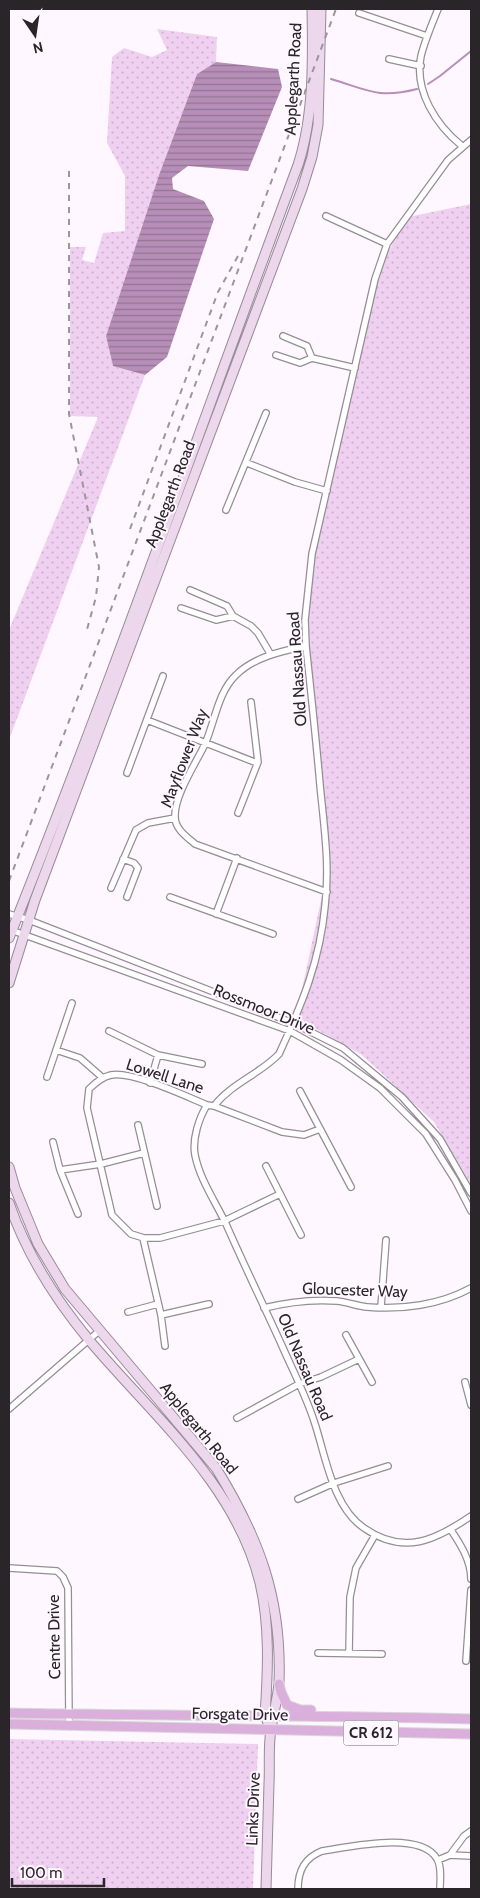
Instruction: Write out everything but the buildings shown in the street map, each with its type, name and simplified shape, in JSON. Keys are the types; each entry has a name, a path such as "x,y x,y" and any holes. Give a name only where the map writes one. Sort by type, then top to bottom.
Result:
{"main road":[{"name":"Applegarth Road","path":"10,932 13,916 144,589 300,158 304,145 312,75 312,9"},
{"name":"Applegarth Road","path":"9,983 29,920 127,650 302,189 312,157 318,125 321,9"},
{"name":"Applegarth Road","path":"9,1167 15,1188 38,1244 65,1289 216,1468 245,1519 260,1552 271,1592 277,1633 279,1684 270,1715"},
{"name":"Applegarth Road","path":"9,1203 26,1243 45,1279 88,1339 200,1464 244,1538 260,1583 267,1632 271,1730"},
{"path":"279,1684 284,1700 287,1705 293,1708 328,1710 353,1716"},
{"name":"Forsgate Drive","path":"9,1713 471,1719"},
{"name":"Forsgate Drive","path":"9,1724 471,1734"},
{"name":"Links Drive","path":"266,1889 271,1730"}],"street":[{"path":"438,9 421,57 422,89 427,103 449,135 462,146"},
{"path":"358,13 427,36"},
{"path":"389,59 421,66"},
{"name":"Old Nassau Road","path":"214,1106 223,1094 272,1062 279,1054 309,986 319,946 328,874 306,646 305,620 312,554 375,279 388,244 448,160 471,140"},
{"path":"326,216 388,244"},
{"path":"283,336 307,346 312,358"},
{"path":"276,355 300,363 312,358 354,368"},
{"path":"226,510 266,414"},
{"path":"247,463 295,482 327,491"},
{"path":"190,590 227,606 233,616 251,626 258,633 271,655"},
{"path":"181,608 216,620 233,616"},
{"name":"Mayflower Way","path":"306,646 271,655 237,673 224,692 205,743 187,778 176,808 175,818 181,832 195,844 326,892"},
{"path":"127,773 163,676"},
{"path":"238,813 257,763 251,702"},
{"path":"147,720 257,763"},
{"path":"111,888 136,830 148,823 175,818"},
{"path":"216,914 237,858"},
{"path":"123,859 134,863 138,868 127,897"},
{"path":"170,897 273,934"},
{"name":"Rossmoor Drive","path":"13,916 29,920 293,1023 343,1048 402,1097 440,1139 471,1193"},
{"name":"Rossmoor Drive","path":"10,932 25,934 290,1031 341,1060 380,1088 426,1134 455,1180 471,1211"},
{"path":"47,1077 72,1003"},
{"path":"109,1031 158,1055 202,1064"},
{"path":"56,1050 80,1058 103,1078 89,1089 87,1108 112,1215 131,1234 143,1238 160,1238 224,1221 280,1194"},
{"path":"150,1083 158,1055"},
{"name":"Lowell Lane","path":"103,1078 115,1075 129,1076 282,1132 304,1135 320,1129"},
{"path":"300,1092 351,1187"},
{"name":"Old Nassau Road","path":"207,1104 198,1124 194,1144 194,1154 203,1182 224,1221 309,1406 341,1502 360,1525 375,1535 388,1540 413,1543 438,1537 471,1516"},
{"path":"138,1125 157,1206"},
{"path":"53,1142 60,1170 78,1214"},
{"path":"60,1170 101,1164 144,1153"},
{"path":"266,1166 302,1235"},
{"path":"143,1238 161,1315 166,1346"},
{"path":"382,1307 386,1240"},
{"name":"Gloucester Way","path":"264,1308 288,1302 310,1301 337,1301 365,1307 410,1306 434,1302 471,1288"},
{"path":"128,1312 158,1304"},
{"path":"161,1315 209,1304"},
{"path":"9,1409 99,1331"},
{"path":"346,1335 372,1382"},
{"path":"237,1418 299,1384 321,1377 360,1359"},
{"path":"465,1382 471,1405"},
{"path":"298,1499 334,1483 388,1466"},
{"path":"451,1530 463,1549 471,1570 471,1579"},
{"path":"349,1653 350,1597 356,1568 375,1535"},
{"name":"Centre Drive","path":"9,1568 57,1571 63,1577 68,1588 69,1725"},
{"path":"466,1662 471,1590"},
{"path":"318,1653 382,1654"},
{"path":"450,1855 464,1836 471,1831"},
{"path":"298,1889 298,1877 303,1864 315,1854 322,1851 385,1843 408,1843 421,1846 433,1853 438,1860 440,1889"},
{"path":"438,1860 450,1855 471,1856"}],"shaded area":[{"path":"157,29 217,37 216,62 197,74 159,175 106,336 113,366 145,375 9,740 9,630 98,417 70,416 70,247 86,247 82,260 94,263 103,233 125,231 125,176 107,143 112,57 124,48 152,57 167,50"},
{"path":"216,62 278,69 282,87 248,171 188,166 172,178 173,189 204,201 214,219 167,357 145,375 113,366 106,336 159,175 197,74"},
{"path":"471,204 471,1184 434,1122 362,1055 296,1018 327,872 305,606 355,356 374,276 408,217"},
{"path":"9,1739 258,1744 253,1889 9,1889"}],"waterway":[{"path":"428,84 471,51"},
{"path":"331,79 373,92 392,93 417,89"}],"railway":[{"path":"9,881 336,9"},
{"path":"69,171 69,414 99,567 96,597 86,633"},
{"path":"130,529 218,292 238,256"}]}
